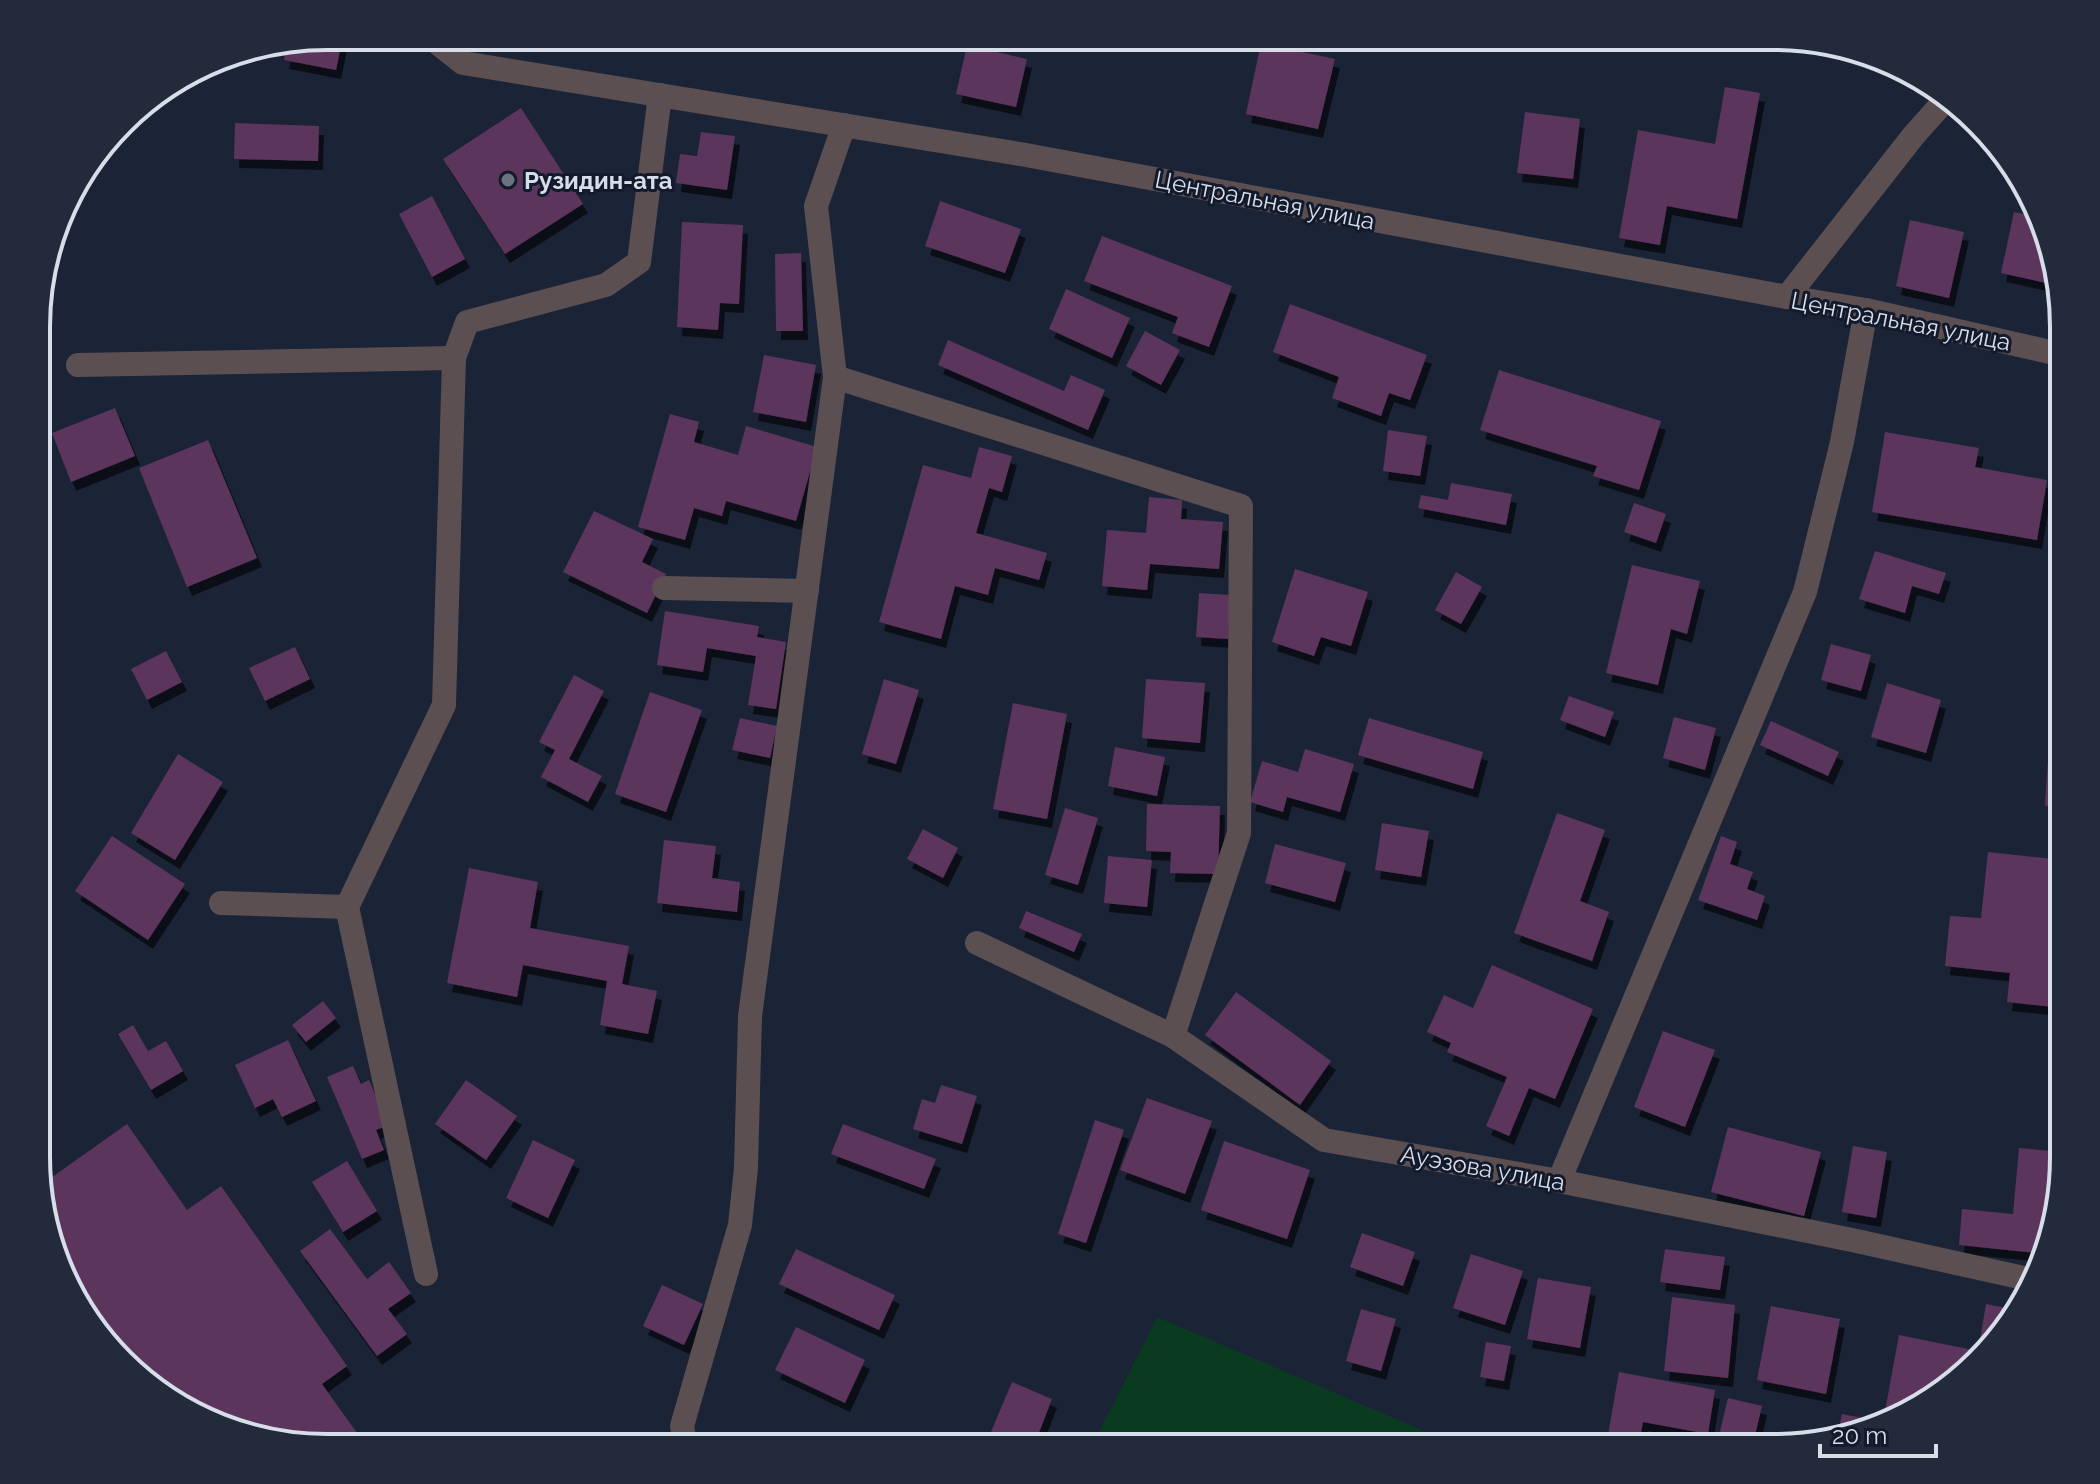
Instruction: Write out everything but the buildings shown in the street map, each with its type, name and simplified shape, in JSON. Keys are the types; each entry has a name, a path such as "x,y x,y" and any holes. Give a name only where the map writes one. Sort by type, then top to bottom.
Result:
{"street":[{"name":"Центральная улица","path":"448,51 463,63 1026,155 1866,310 2049,352"},
{"path":"426,1274 347,907 444,705 454,358 467,322 606,285 639,262 660,95"},
{"path":"1787,297 1940,106"},
{"path":"683,1433 682,1426 740,1225 746,1168 750,1016 835,377 816,206 844,125"},
{"path":"1559,1181 1805,592 1842,442 1866,310"},
{"path":"78,365 454,358"},
{"path":"835,377 1241,506 1239,833 1173,1036"},
{"path":"664,588 807,591"},
{"path":"221,903 347,907"},
{"name":"Ауэзова улица","path":"977,943 1173,1036 1324,1140 1559,1181 2022,1278"}],"green space":[{"path":"1157,1317 1431,1434 1098,1434"}],"place":[{"name":"Рузидин-ата","path":"508,180"}]}
